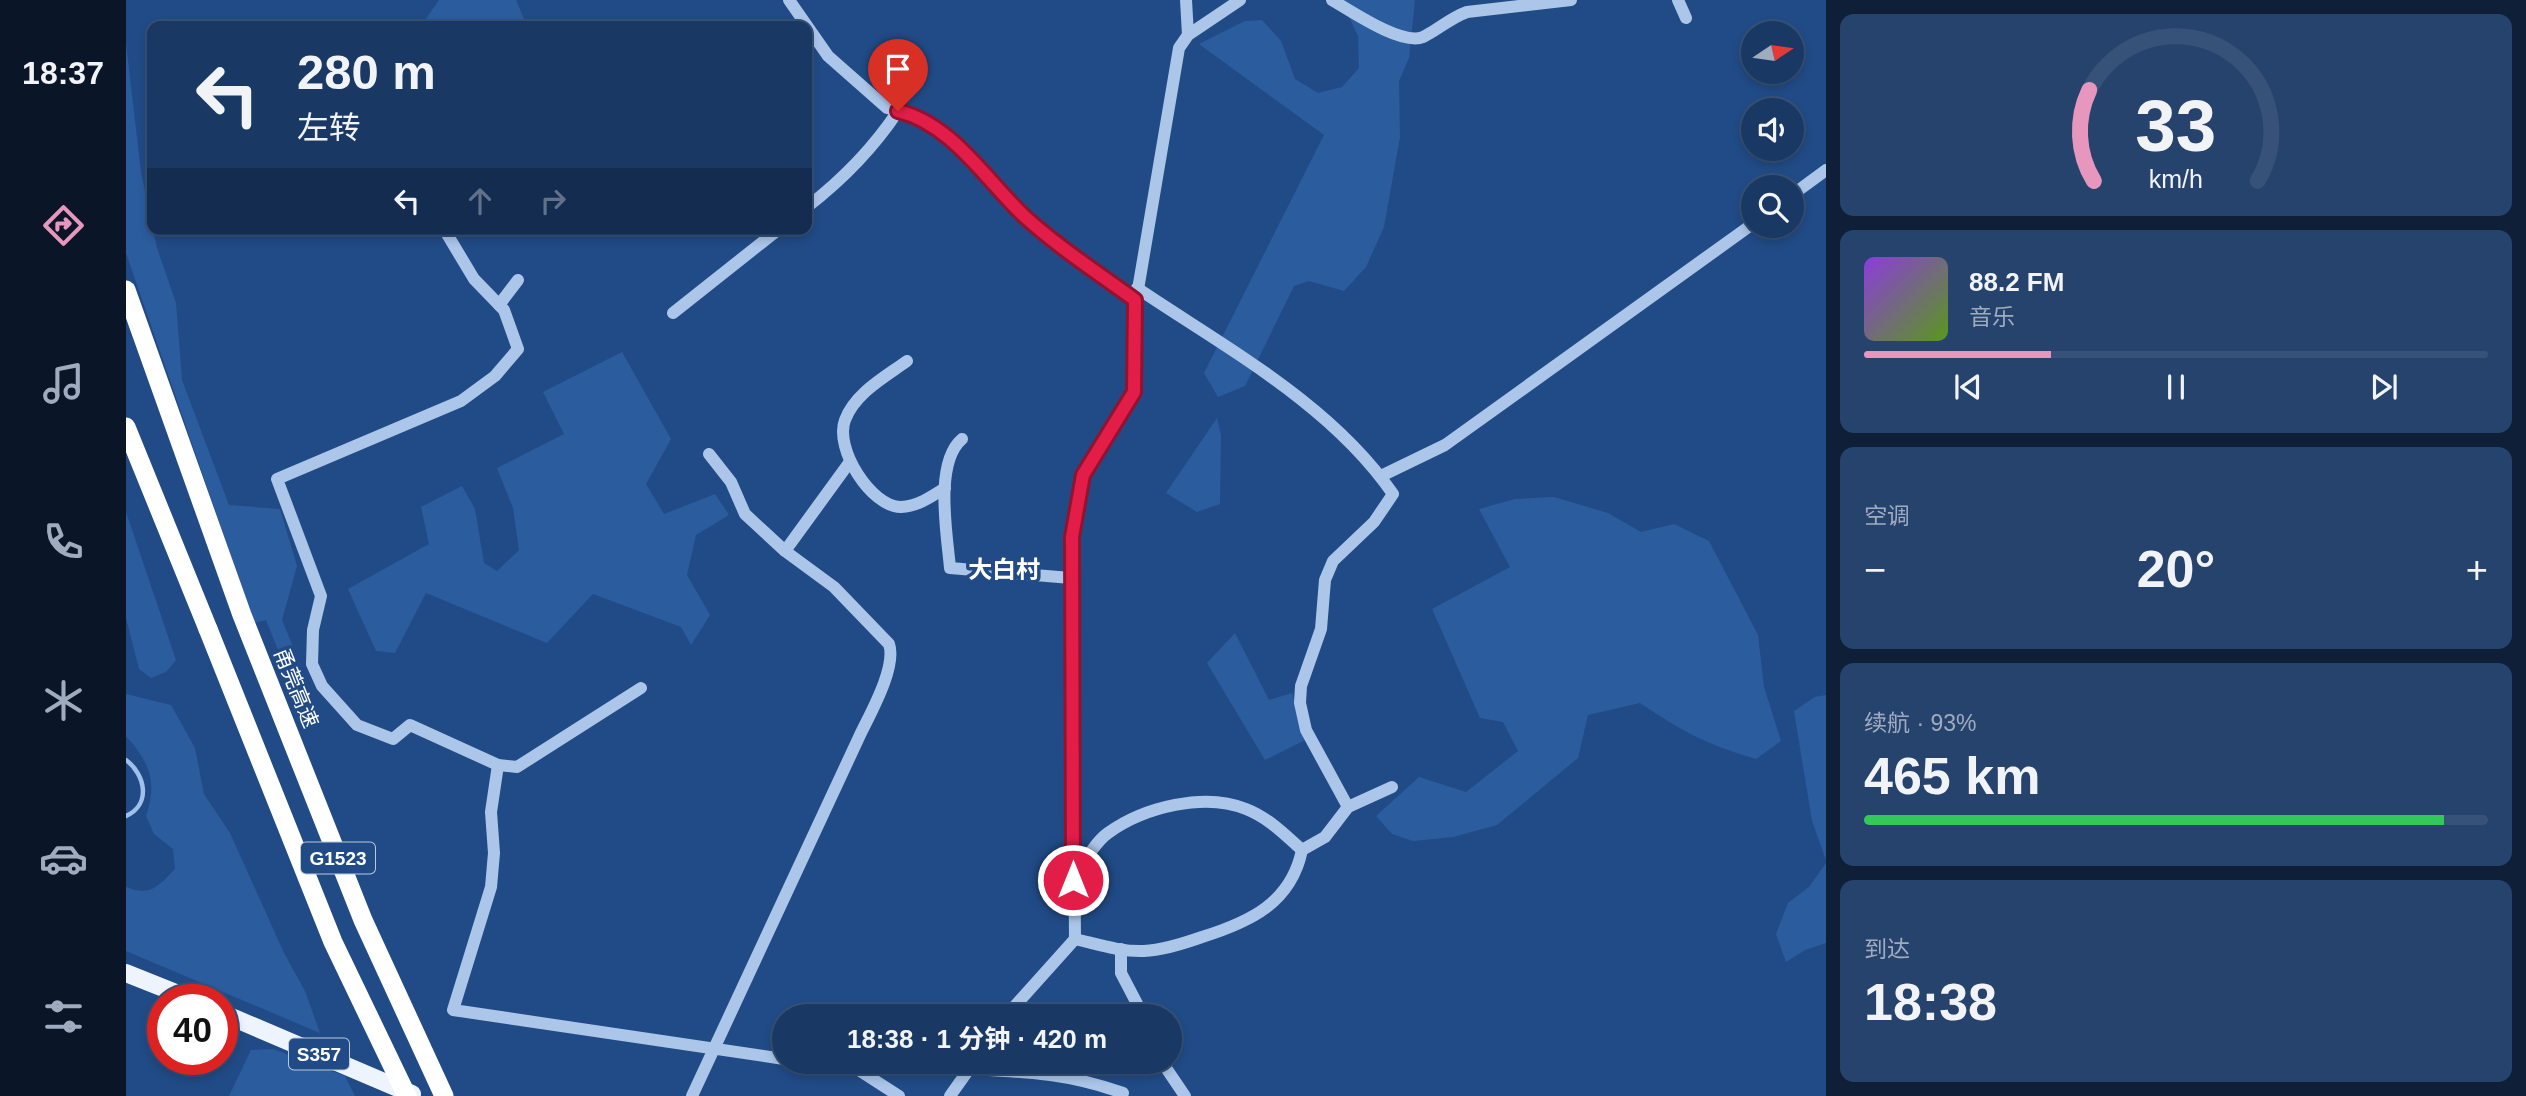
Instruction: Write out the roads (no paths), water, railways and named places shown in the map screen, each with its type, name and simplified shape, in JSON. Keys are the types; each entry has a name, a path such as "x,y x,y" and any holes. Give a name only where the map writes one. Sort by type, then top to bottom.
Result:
{"highway":[{"name":"甬莞高速","path":"126,289 242,615 363,920 444,1096"},
{"name":"G1523","path":"126,428 333,942 407,1096"}],"main road":[{"path":"126,972 155,984"},
{"name":"S357","path":"238,1020 416,1096"}],"street":[{"path":"789,0 804,21"},
{"path":"1186,0 1188,35"},
{"path":"1016,1004 1075,939 1071,578 1072,537 1083,475 1134,392 1136,294 1179,48 1188,35 1240,0"},
{"path":"1332,0 1389,32 1410,39 1421,38 1451,18 1467,12 1571,0"},
{"path":"1678,0 1686,18"},
{"path":"812,33 828,56 887,108 917,116 945,134 1025,217 1136,294 1289,390 1343,437 1381,476 1394,494 1374,522 1333,561 1325,580 1321,629 1301,686 1300,703 1307,730 1348,807"},
{"path":"812,203 831,188 883,133 898,111"},
{"path":"1804,186 1826,170"},
{"path":"1381,476 1445,445 1741,231"},
{"path":"448,235 474,279 504,310 518,349 495,376 461,401 277,478 321,596 311,647 312,664 322,687 357,725 393,739 410,725 498,765 517,767 641,688"},
{"path":"673,313 771,235"},
{"path":"499,305 519,280"},
{"path":"907,361 859,397 845,418 841,433 849,463 869,488 892,505 901,507 925,501 945,488"},
{"path":"962,439 954,446 945,488 950,568 1071,578"},
{"path":"692,1096 860,736 882,686 892,653 889,644 834,587 785,551 745,514 731,482 709,453"},
{"path":"785,551 849,463"},
{"path":"498,765 491,812 494,853 491,887 453,1010 772,1058"},
{"path":"1075,939 1145,951 1191,941 1255,916 1273,905 1290,884 1302,850 1325,837 1348,807 1392,787"},
{"path":"1073,880 1106,834 1130,820 1198,802 1219,802 1246,809 1271,822 1302,850"},
{"path":"1121,949 1121,973 1137,1004"},
{"path":"864,1074 899,1096"},
{"path":"950,1096 965,1074"},
{"path":"1052,1074 1080,1078 1124,1093"},
{"path":"1170,1074 1185,1096"}],"waterway":[{"path":"126,760 138,774 143,790 139,805 126,816"}],"district":[{"name":"大白村","path":"1004,570"}]}
